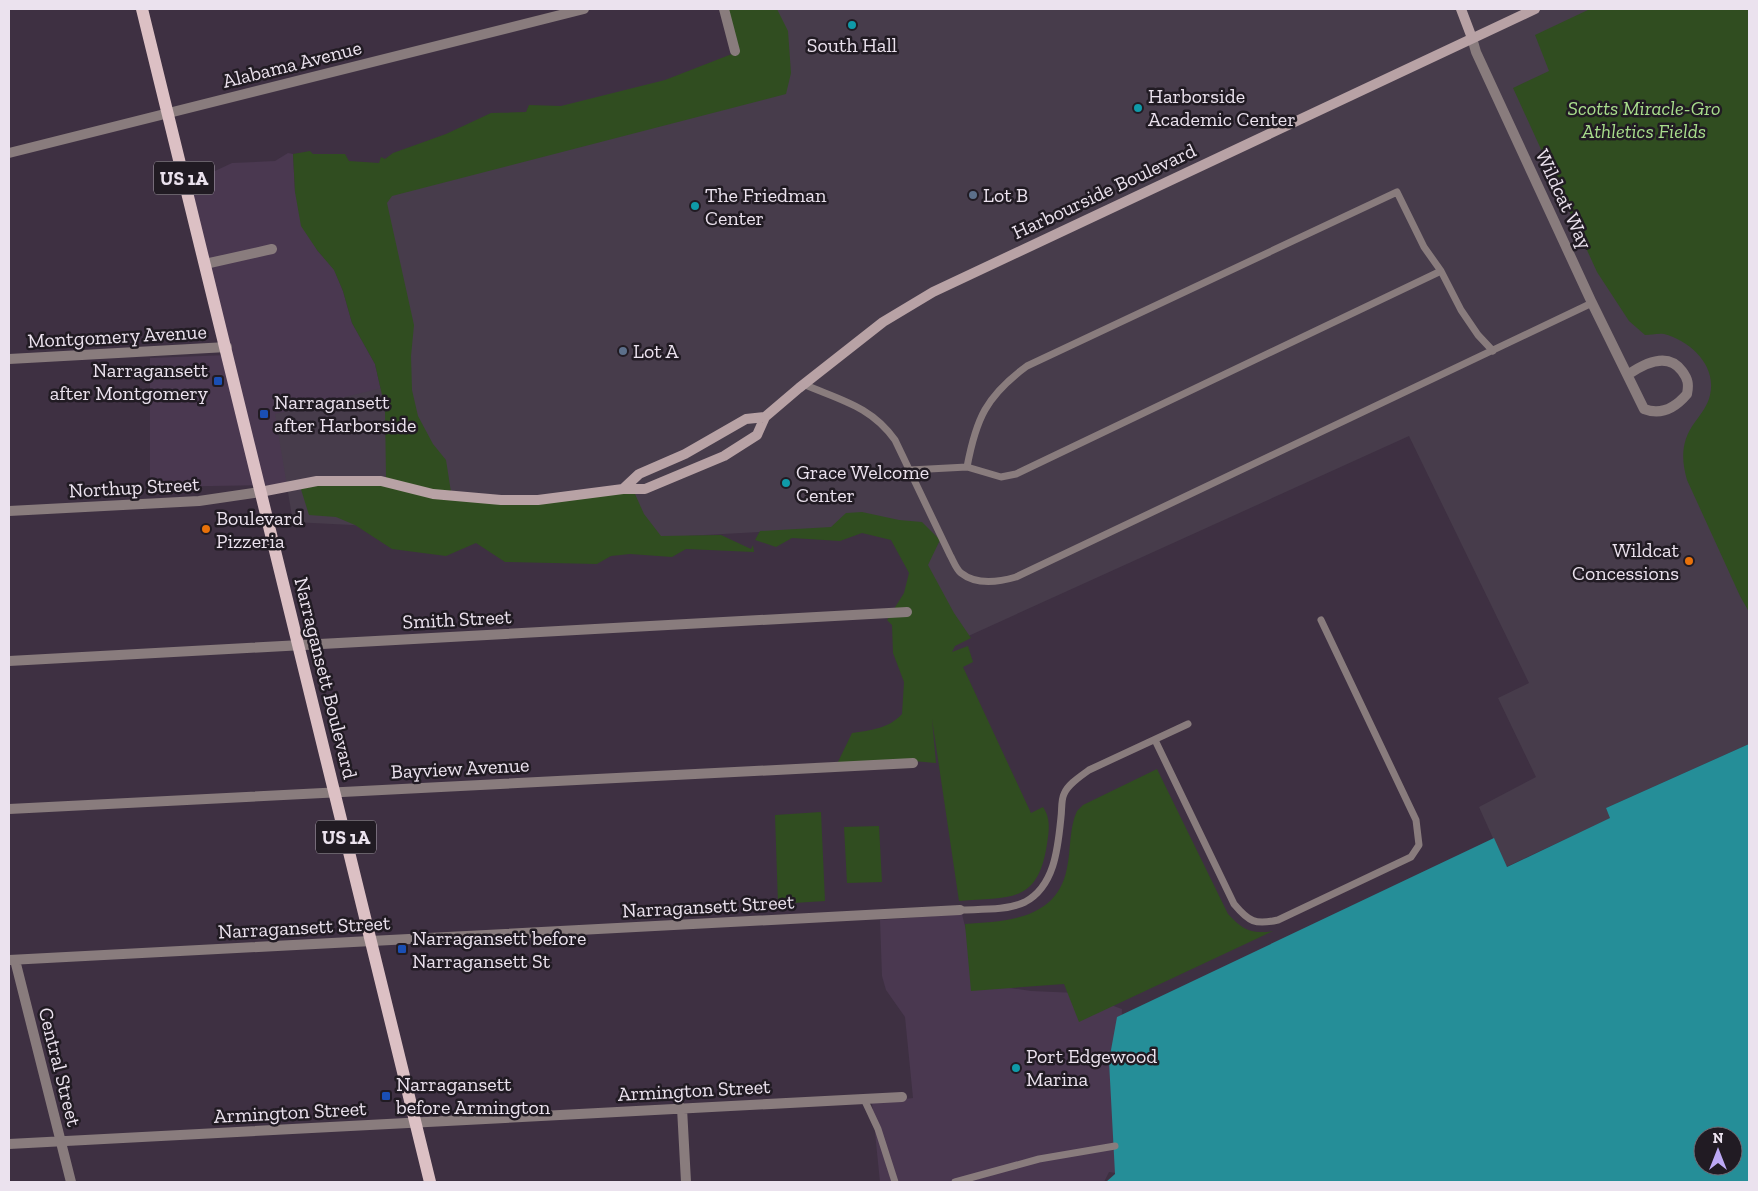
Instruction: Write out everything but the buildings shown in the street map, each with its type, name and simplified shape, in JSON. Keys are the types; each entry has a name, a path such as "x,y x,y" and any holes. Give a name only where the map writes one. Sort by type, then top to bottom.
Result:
{"main road":[{"name":"Narragansett Boulevard","path":"142,9 430,1182"}],"street":[{"name":"Alabama Avenue","path":"9,153 584,9"},
{"path":"724,9 735,51"},
{"path":"1461,9 1472,38"},
{"name":"Harbourside Boulevard","path":"260,492 317,481 381,481 432,494 501,500 538,500 623,489 645,489 724,456 758,435 765,417 803,384 884,322 933,292 1535,9"},
{"name":"Wildcat Way","path":"1472,38 1476,52 1592,303 1629,374 1644,409 1653,412 1670,409 1679,404 1687,394 1687,378 1679,366 1671,362 1654,361 1641,365 1629,374"},
{"path":"205,264 272,249"},
{"name":"Montgomery Avenue","path":"9,360 226,347"},
{"name":"Harbourside Boulevard","path":"623,489 639,474 686,454 746,419 765,417"},
{"name":"Northup Street","path":"9,511 199,501 260,492"},
{"name":"Smith Street","path":"9,661 907,612"},
{"name":"Bayview Avenue","path":"9,809 913,763"},
{"name":"Narragansett Street","path":"12,960 960,910"},
{"name":"Central Street","path":"12,960 71,1182"},
{"name":"Armington Street","path":"9,1144 902,1097"},
{"path":"682,1108 686,1182"}],"lane":[{"path":"967,467 978,422 989,402 1005,382 1027,366 1397,192 1424,247 1441,271 1461,310 1478,335 1493,351"},
{"path":"910,470 967,467 1001,477 1016,474 1441,271"},
{"path":"803,384 868,412 884,424 895,440 950,555 961,572 980,580 998,582 1016,577 1592,303"},
{"path":"1156,740 1234,904 1245,918 1261,924 1278,920 1411,858 1419,845 1416,820 1320,620"},
{"path":"960,910 1007,907 1024,902 1037,893 1046,883 1052,867 1064,794 1076,780 1089,770 1188,724"},
{"path":"864,1099 878,1129 895,1182"},
{"path":"956,1182 1039,1159 1115,1146"}],"shaded area":[{"path":"737,9 1749,9 1749,744 1606,808 1611,818 1506,867 1479,807 1536,777 1498,698 1529,683 1409,436 922,657 914,544 867,526 631,539 293,522 275,414 390,386 334,180 748,59"},
{"path":"288,153 293,154 295,192 317,250 334,269 343,291 352,323 375,364 385,408 386,478 270,485 150,487 150,358 228,355 185,177 215,171 232,163 275,161"},
{"path":"962,914 973,959 989,985 1031,991 1077,993 1122,1009 1116,1173 1109,1172 1104,1182 880,1182 872,1103 913,1098 905,1017 886,990 882,976 880,920"}],"green space":[{"path":"725,9 777,9 788,31 791,73 786,94 392,196 387,203 414,325 411,356 412,390 418,416 433,444 446,460 451,492 456,494 554,498 631,485 644,514 661,536 721,535 751,549 753,545 754,552 686,549 672,557 630,554 611,556 597,564 505,562 476,543 446,556 392,549 355,525 336,517 309,515 299,483 386,478 385,408 375,364 352,323 343,291 334,270 317,250 301,226 295,192 293,154 310,151 313,154 345,154 349,161 379,163 381,157 385,159 393,153 446,134 491,113 526,112 529,105 561,106 665,80 737,52"},
{"name":"Scotts Miracle-Gro Athletics Fields","path":"1590,9 1749,9 1749,612 1740,596 1685,472 1683,457 1687,436 1706,406 1710,395 1710,374 1706,365 1700,356 1684,342 1664,334 1645,335 1629,321 1597,272 1513,88 1549,71 1535,35"},
{"path":"862,512 899,520 922,522 940,540 928,565 954,613 971,638 955,646 952,652 968,646 973,662 963,667 1031,813 1043,807 1046,811 1049,829 1043,864 1037,878 1019,894 993,899 959,901 932,719 936,763 913,761 836,766 852,733 885,726 902,714 904,682 893,653 892,625 887,620 904,593 909,573 891,540 862,533 840,541 792,538 776,547 755,540 760,531 831,527 846,513"},
{"path":"1157,769 1228,914 1243,928 1248,930 1259,932 1273,931 1079,1022 1064,984 971,991 965,924 1013,919 1041,908 1053,898 1061,885 1067,868 1071,831 1077,811 1083,805"},
{"path":"821,812 825,901 778,904 775,815"},
{"path":"879,826 882,882 847,883 844,827"}],"water":[{"path":"1749,744 1749,1182 1106,1182 1115,1174 1109,1061 1117,1017 1494,838 1507,867 1610,818 1606,808"}],"place":[{"name":"South Hall","path":"852,25"},
{"name":"Harborside Academic Center","path":"1138,108"},
{"name":"Lot B","path":"973,195"},
{"name":"The Friedman Center","path":"695,206"},
{"name":"Lot A","path":"623,351"},
{"name":"Narragansett after Montgomery","path":"218,381"},
{"name":"Narragansett after Harborside","path":"264,414"},
{"name":"Grace Welcome Center","path":"786,483"},
{"name":"Boulevard Pizzeria","path":"206,529"},
{"name":"Wildcat Concessions","path":"1689,561"},
{"name":"Narragansett before Narragansett St","path":"402,949"},
{"name":"Port Edgewood Marina","path":"1016,1068"},
{"name":"Narragansett before Armington","path":"386,1096"}]}
